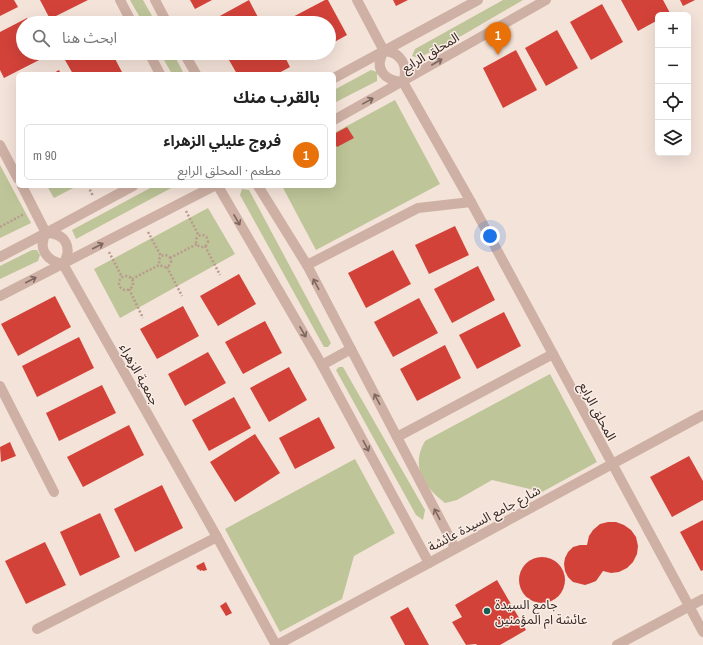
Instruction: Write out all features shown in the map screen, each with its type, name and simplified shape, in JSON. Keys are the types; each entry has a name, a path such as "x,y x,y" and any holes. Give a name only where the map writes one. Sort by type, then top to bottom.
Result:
{"street":[{"path":"120,0 128,16"},
{"path":"155,0 164,16"},
{"path":"357,0 384,51"},
{"name":"المحلق الرابع","path":"384,51 478,0"},
{"name":"المحلق الرابع","path":"546,0 403,82 471,202 703,632"},
{"path":"384,51 380,57 379,63 384,75 390,79 403,82"},
{"path":"336,77 384,51 396,54 404,63 406,76 403,82 336,119"},
{"path":"153,60 159,72"},
{"path":"188,60 195,72"},
{"path":"0,145 16,175"},
{"path":"23,188 46,233"},
{"path":"0,257 129,188"},
{"path":"0,296 210,188"},
{"path":"219,188 322,365 429,563"},
{"path":"259,188 307,265 456,548"},
{"path":"307,265 418,208 471,202"},
{"path":"46,233 43,238 42,245 46,256 51,260 63,264"},
{"path":"46,233 53,233 64,240 68,252 67,259 63,264"},
{"name":"جمعية الزهراء","path":"63,264 217,537 276,645"},
{"path":"322,365 351,349"},
{"path":"397,438 553,354"},
{"path":"0,386 54,492"},
{"name":"شارع جامع السيدة عائشة","path":"276,645 703,415"},
{"path":"37,629 217,537"},
{"path":"617,645 703,599"}],"path":[{"path":"182,203 199,236"},
{"path":"0,227 34,209"},
{"path":"143,223 161,256"},
{"path":"199,236 204,235 207,237 208,241 205,246"},
{"path":"197,244 196,240 199,236"},
{"path":"104,243 122,277"},
{"path":"197,244 202,247 205,246"},
{"path":"170,258 197,244"},
{"path":"205,246 220,275"},
{"path":"161,256 165,255 170,258"},
{"path":"159,265 158,261 161,256"},
{"path":"132,279 159,265 161,267 167,267 171,264 170,258"},
{"path":"167,267 182,296"},
{"path":"122,277 126,276 132,279"},
{"path":"122,277 119,282 120,286 124,290 129,289 133,284 132,279"},
{"path":"129,289 143,318"}],"green space":[{"path":"130,0 143,0 152,16 139,16"},
{"path":"503,0 523,0 463,35 419,58 412,56 415,49"},
{"path":"164,60 177,60 183,72 171,72"},
{"path":"371,70 377,72 377,81 336,102 336,89"},
{"path":"395,100 440,184 316,250 283,188 336,188 336,132"},
{"path":"0,165 31,223 0,238"},
{"path":"48,188 73,188 54,198"},
{"path":"150,188 171,188 76,239 72,230"},
{"path":"242,189 249,190 331,343 328,347 324,347 240,195"},
{"path":"208,208 235,254 120,318 94,269"},
{"path":"32,250 37,250 40,255 38,261 0,279 0,266"},
{"path":"339,367 343,367 425,510 423,520 416,515 336,370"},
{"path":"550,374 597,462 542,492 492,480 457,500 445,503 437,497 425,483 419,467 421,450 425,441"},
{"path":"355,459 395,533 354,556 342,599 280,632 225,529"}],"building":[{"path":"0,0 14,0 18,7 0,16"},
{"path":"40,0 88,0 56,16 48,16"},
{"path":"190,0 212,0 195,9"},
{"path":"249,0 257,16 220,16"},
{"path":"325,0 328,0 347,35 336,41 336,16 295,16"},
{"path":"393,0 408,0 396,6"},
{"path":"621,0 663,0 669,12 655,12 655,22 638,31"},
{"path":"680,0 695,0 683,6"},
{"path":"602,4 623,42 591,60 570,22"},
{"path":"16,24 16,60 39,60 4,78 0,70 0,32"},
{"path":"557,30 578,68 546,86 525,48"},
{"path":"516,50 537,90 503,108 483,68"},
{"path":"65,60 116,60 122,72 72,72"},
{"path":"229,60 286,60 290,67 281,72 236,72"},
{"path":"347,127 354,138 337,147 336,133"},
{"path":"455,226 469,255 429,274 415,245"},
{"path":"393,250 411,284 366,308 348,273"},
{"path":"478,266 495,300 452,323 434,289"},
{"path":"239,274 256,304 218,326 200,296"},
{"path":"55,296 71,327 18,356 1,324"},
{"path":"419,298 438,333 393,357 374,322"},
{"path":"183,306 199,336 157,359 140,329"},
{"path":"504,312 521,346 477,369 459,335"},
{"path":"265,321 282,353 243,374 225,342"},
{"path":"79,337 94,368 37,397 22,366"},
{"path":"445,345 461,378 417,401 400,369"},
{"path":"208,352 226,383 185,406 168,374"},
{"path":"289,367 307,400 269,422 250,388"},
{"path":"102,385 116,413 59,441 46,413"},
{"path":"234,397 251,428 209,451 192,420"},
{"path":"319,417 335,448 295,469 279,438"},
{"path":"129,425 144,455 83,487 67,457"},
{"path":"255,434 280,473 235,502 210,462"},
{"path":"10,442 16,456 1,462 0,447"},
{"path":"689,456 703,481 703,500 672,517 650,477"},
{"path":"162,485 183,528 135,552 114,509"},
{"path":"100,513 120,557 80,576 60,532"},
{"path":"703,520 703,570 701,571 680,532"},
{"path":"616,522 624,525 631,530 636,537 638,546 637,554 633,562 627,568 619,572 611,573 603,571 596,581 585,585 573,582 565,571 564,564 568,552 573,547 587,545 589,536 593,530 600,524"},
{"path":"45,542 66,585 26,604 5,561"},
{"path":"547,557 559,563 564,571 564,589 559,597 551,602 537,603 525,597 520,589 519,575 525,563 533,558"},
{"path":"204,562 207,570 198,570 196,566"},
{"name":"جامع السيدة عائشة ام المؤمنين","path":"497,580 526,630 500,645 466,645 452,622 462,617 455,605"},
{"path":"226,602 232,613 226,616 220,606"},
{"path":"408,607 429,645 405,645 390,617"}],"place":[{"name":"فروج عليلي الزهراء","path":"498,55"},
{"name":"جامع السيدة عائشة ام المؤمنين","path":"487,611"}]}
